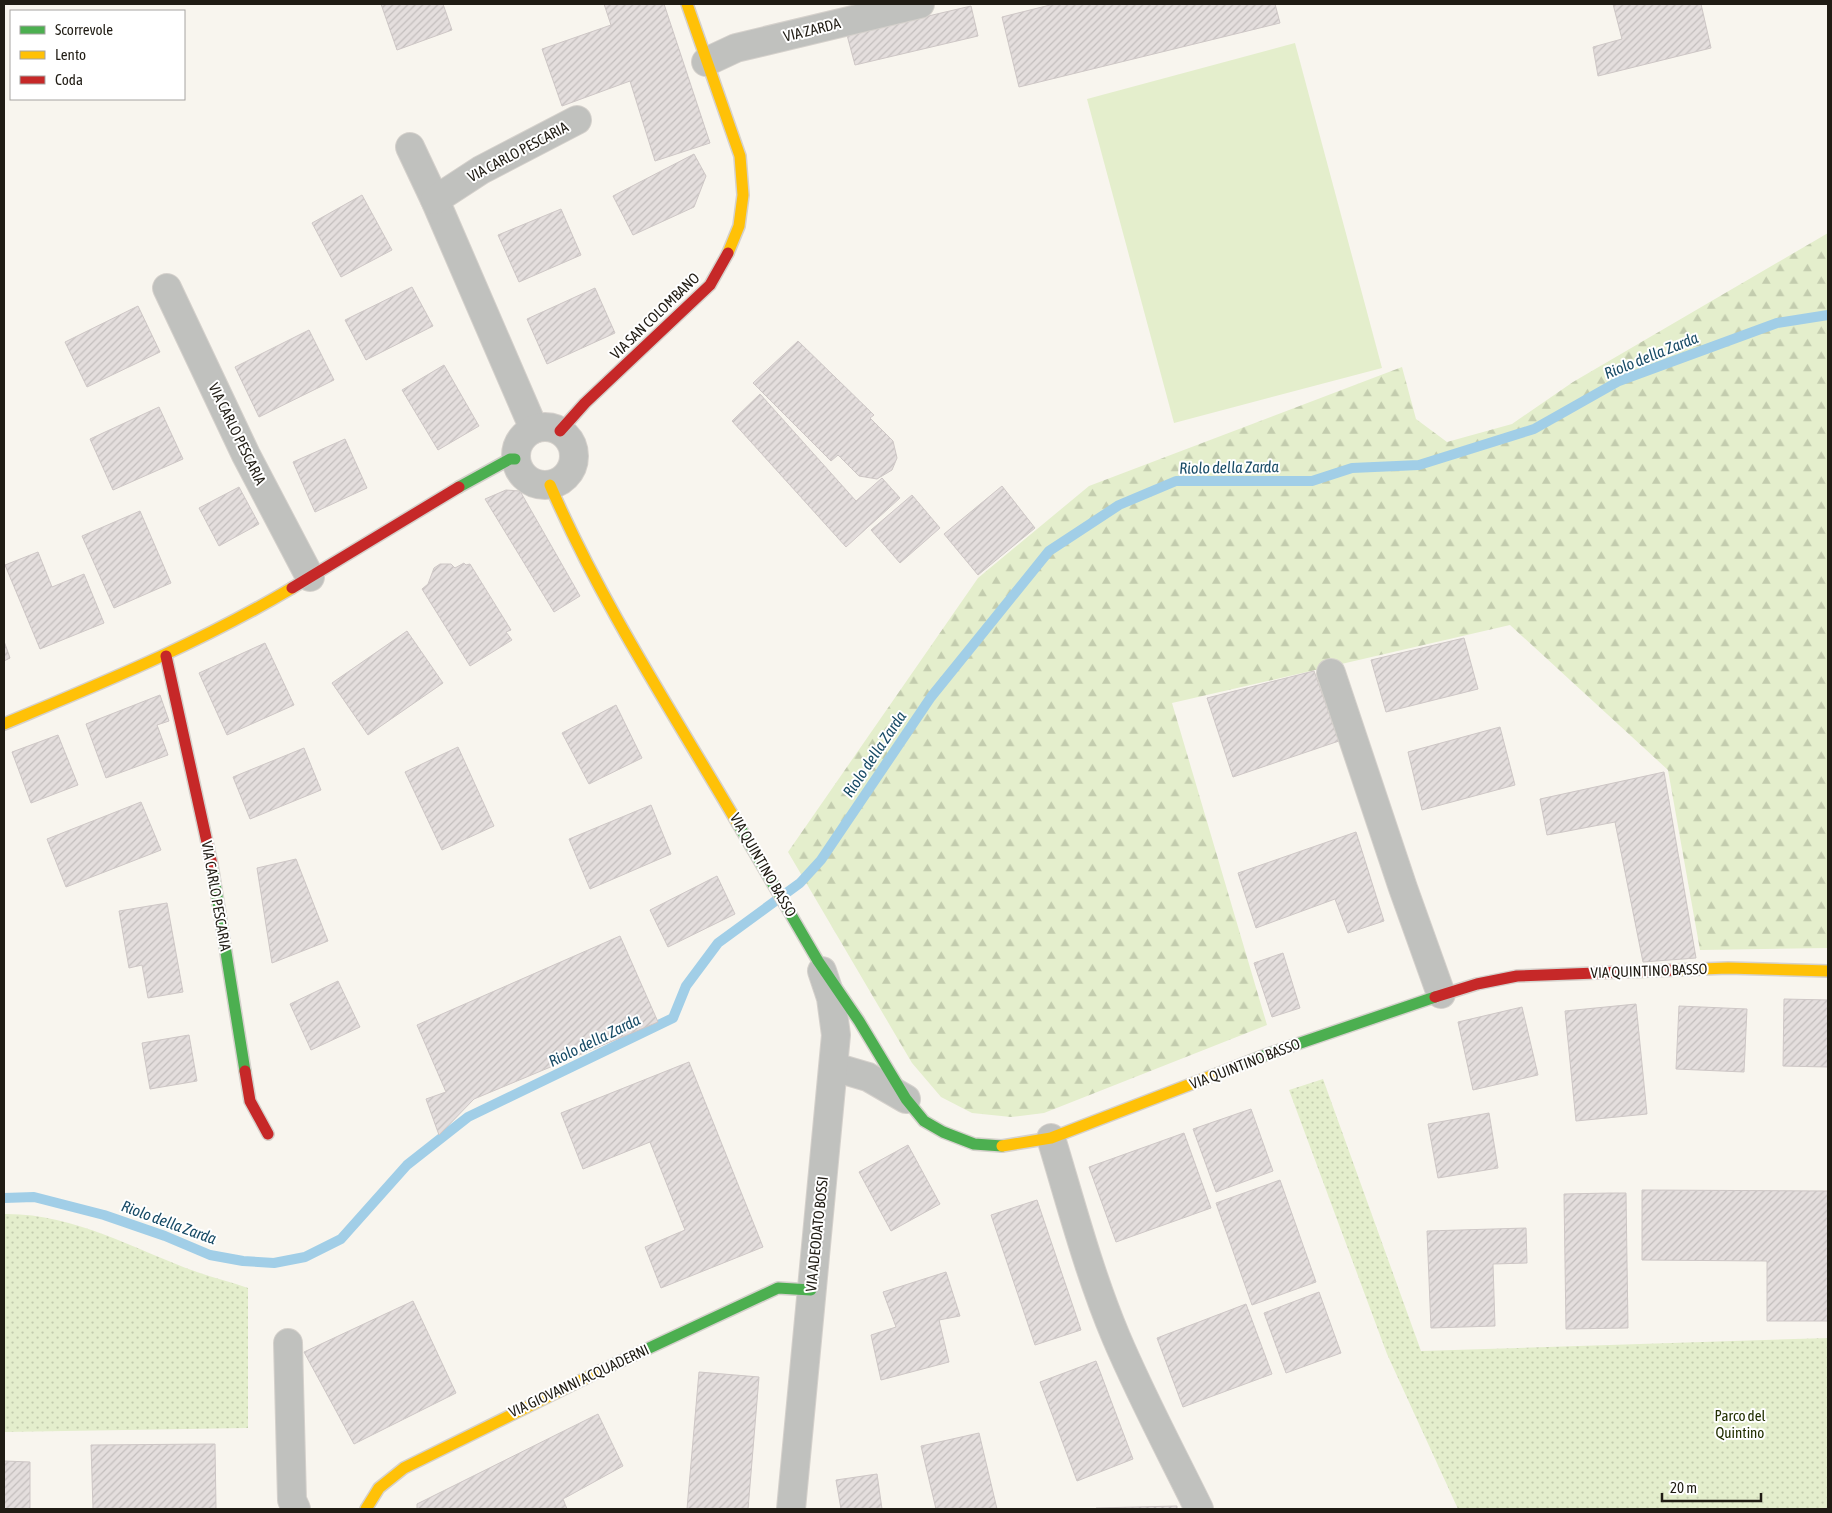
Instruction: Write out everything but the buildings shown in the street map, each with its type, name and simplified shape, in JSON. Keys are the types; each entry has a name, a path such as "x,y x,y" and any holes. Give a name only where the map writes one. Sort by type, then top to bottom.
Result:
{"street":[{"name":"VIA SAN COLOMBANO","path":"547,430 585,403 710,285 728,254 739,226 743,195 740,156 687,4"},
{"name":"VIA ZARDA","path":"706,62 736,48 920,4"},
{"name":"VIA CARLO PESCARIA","path":"435,200 489,166 577,120"},
{"path":"410,147 547,430 571,444 573,462 566,477 550,485 534,484 521,474 515,458 520,440 547,430"},
{"name":"VIA CARLO PESCARIA","path":"167,288 246,455 310,577"},
{"path":"4,724 166,656 240,619 482,473 515,458"},
{"name":"VIA QUINTINO BASSO","path":"550,485 568,527 615,613 818,961 864,1028 906,1100 924,1121 943,1132 974,1144 999,1146 1051,1138 1277,1051 1441,994 1525,975 1728,968 1828,971"},
{"name":"VIA CARLO PESCARIA","path":"166,656 213,871 250,1102 268,1134"},
{"path":"1332,672 1403,888 1441,994"},
{"name":"VIA ADEODATO BOSSI","path":"791,1509 836,1035 831,998 818,961"},
{"path":"834,1067 868,1077 906,1100"},
{"path":"1051,1138 1086,1254 1115,1336 1149,1411 1199,1509"},
{"name":"VIA GIOVANNI ACQUADERNI","path":"366,1509 379,1488 394,1474 468,1434 778,1288 811,1290"},
{"path":"288,1343 292,1500 296,1509"}],"green space":[{"path":"1295,43 1382,368 1174,423 1087,99"},
{"path":"1828,233 1828,948 1700,950 1668,770 1510,625 1172,703 1267,1025 1044,1113 1011,1117 972,1113 941,1097 912,1063 788,852 978,578 1089,486 1402,367 1416,419 1447,442 1512,424 1573,382"},
{"name":"Parco del Quintino","path":"1323,1079 1421,1351 1828,1338 1828,1509 1458,1509 1387,1354 1289,1090"},
{"path":"4,1214 30,1215 55,1219 79,1226 197,1272 248,1288 248,1428 4,1432"}],"waterway":[{"name":"Riolo della Zarda","path":"4,1198 34,1197 104,1215 165,1236 210,1255 243,1261 274,1263 305,1257 341,1239 407,1165 468,1117 673,1018 686,986 718,943 800,883 821,860 931,697 1049,551 1119,505 1176,481 1312,481 1352,468 1419,465 1534,429 1619,381 1777,323 1828,315"}],"traffic: fast":[{"path":"459,487 510,459 515,459"},
{"path":"738,824 818,961 859,1021 906,1099 924,1121 943,1132 974,1144 1002,1146"},
{"path":"212,865 245,1071"},
{"path":"1217,1074 1268,1054 1435,997"},
{"path":"602,1370 778,1288 811,1290"}],"traffic: slow":[{"path":"687,4 740,156 743,195 739,226 728,253"},
{"path":"550,485 570,529 615,615 738,824"},
{"path":"4,724 186,645 292,588"},
{"path":"1676,970 1728,968 1828,971"},
{"path":"1002,1146 1051,1138 1217,1074"},
{"path":"366,1509 379,1488 404,1468 602,1370"}],"traffic: jam":[{"path":"560,431 585,403 710,285 728,253"},
{"path":"292,588 459,487"},
{"path":"166,656 212,865"},
{"path":"1435,997 1477,984 1517,976 1676,970"},
{"path":"245,1071 250,1101 268,1134"}]}
